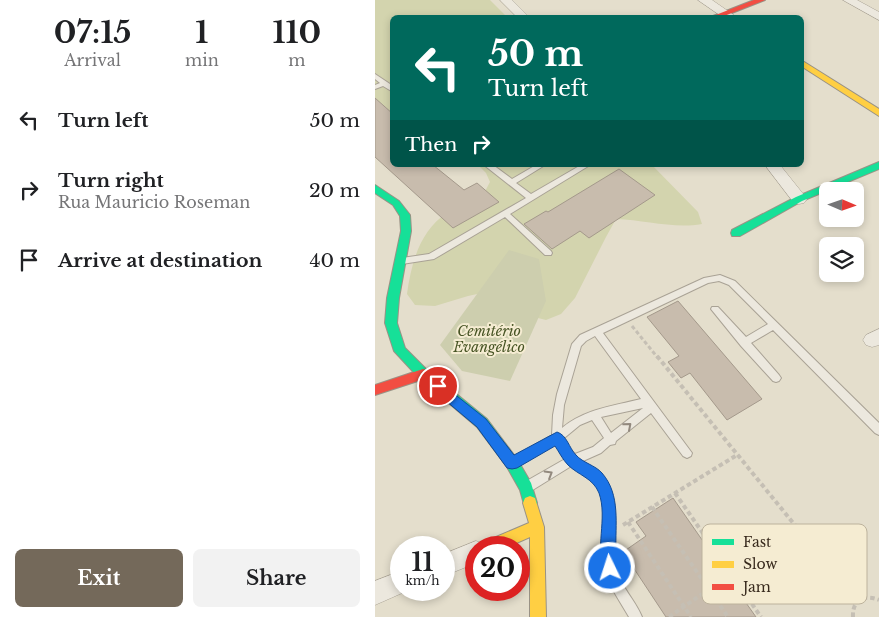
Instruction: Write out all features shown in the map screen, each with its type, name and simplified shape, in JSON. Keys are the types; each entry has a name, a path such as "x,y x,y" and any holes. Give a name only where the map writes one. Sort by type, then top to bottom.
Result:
{"street":[{"path":"506,0 522,15"},
{"path":"705,0 729,15 761,0"},
{"path":"849,0 879,17"},
{"path":"804,64 879,113"},
{"path":"736,233 799,199 879,165"},
{"path":"774,167 799,199"},
{"path":"375,188 396,203 405,215 406,231 393,298 391,323 401,351 423,374 482,423 512,463 526,488 537,527 538,617"},
{"path":"375,390 423,374"},
{"path":"516,536 537,527"},
{"path":"375,593 390,587"}],"lane":[{"path":"375,76 390,87"},
{"path":"375,87 385,83"},
{"path":"491,167 531,198"},
{"path":"511,182 537,167"},
{"path":"400,261 431,257 583,167"},
{"path":"505,213 548,253"},
{"path":"636,617 616,583 610,568 609,507 604,488 596,476 572,460 557,438 557,418 577,344 583,338 707,280 720,278 732,283 879,430"},
{"path":"715,310 776,378"},
{"path":"744,342 774,325"},
{"path":"597,332 687,453"},
{"path":"512,463 557,438 576,422 594,414 651,404"},
{"path":"526,488 572,460 597,450 611,441 651,404"},
{"path":"594,414 611,441"}],"path":[{"path":"626,318 794,524"},
{"path":"609,533 737,455"},
{"path":"675,493 702,532"},
{"path":"653,507 702,579"},
{"path":"628,522 691,617"},
{"path":"669,617 702,594"},
{"path":"867,596 879,600"},
{"path":"719,604 728,617"},
{"path":"752,604 761,617"},
{"path":"853,617 854,604"}],"green space":[{"path":"375,0 490,0 505,15 390,15 390,146 375,142"},
{"path":"480,167 654,167 698,212 702,224 670,225 616,219 575,298 561,314 546,320 534,317 491,291 435,306 415,305 407,294 411,271 418,249 438,220 447,213 481,197 490,182 486,173"},
{"name":"Cemitério Evangélico","path":"509,250 539,259 546,301 510,381 462,371 440,345"}],"building":[{"path":"375,98 390,111 390,167 435,167 464,190 477,183 499,202 453,228 375,157"},
{"path":"619,169 655,195 589,238 580,231 552,249 524,224 546,211 548,212"},
{"path":"678,301 762,399 727,420 690,373 681,378 668,362 679,356 647,317"},
{"path":"673,498 702,540 702,604 747,604 756,617 666,617 623,552 646,536 636,522"}],"traffic: fast":[{"path":"736,233 799,199 879,165"},
{"path":"375,188 396,203 405,215 406,231 393,298 391,323 400,351 423,374 482,423 512,463 526,488 530,503"}],"traffic: slow":[{"path":"804,64 879,113"},
{"path":"530,503 537,527 538,617"},
{"path":"516,536 537,527"}],"traffic: jam":[{"path":"719,15 761,0"},
{"path":"375,390 423,374"}],"route":[{"path":"438,386 482,423 512,463 557,438 572,460 596,476 604,488 609,507 608,553 610,568"}]}
